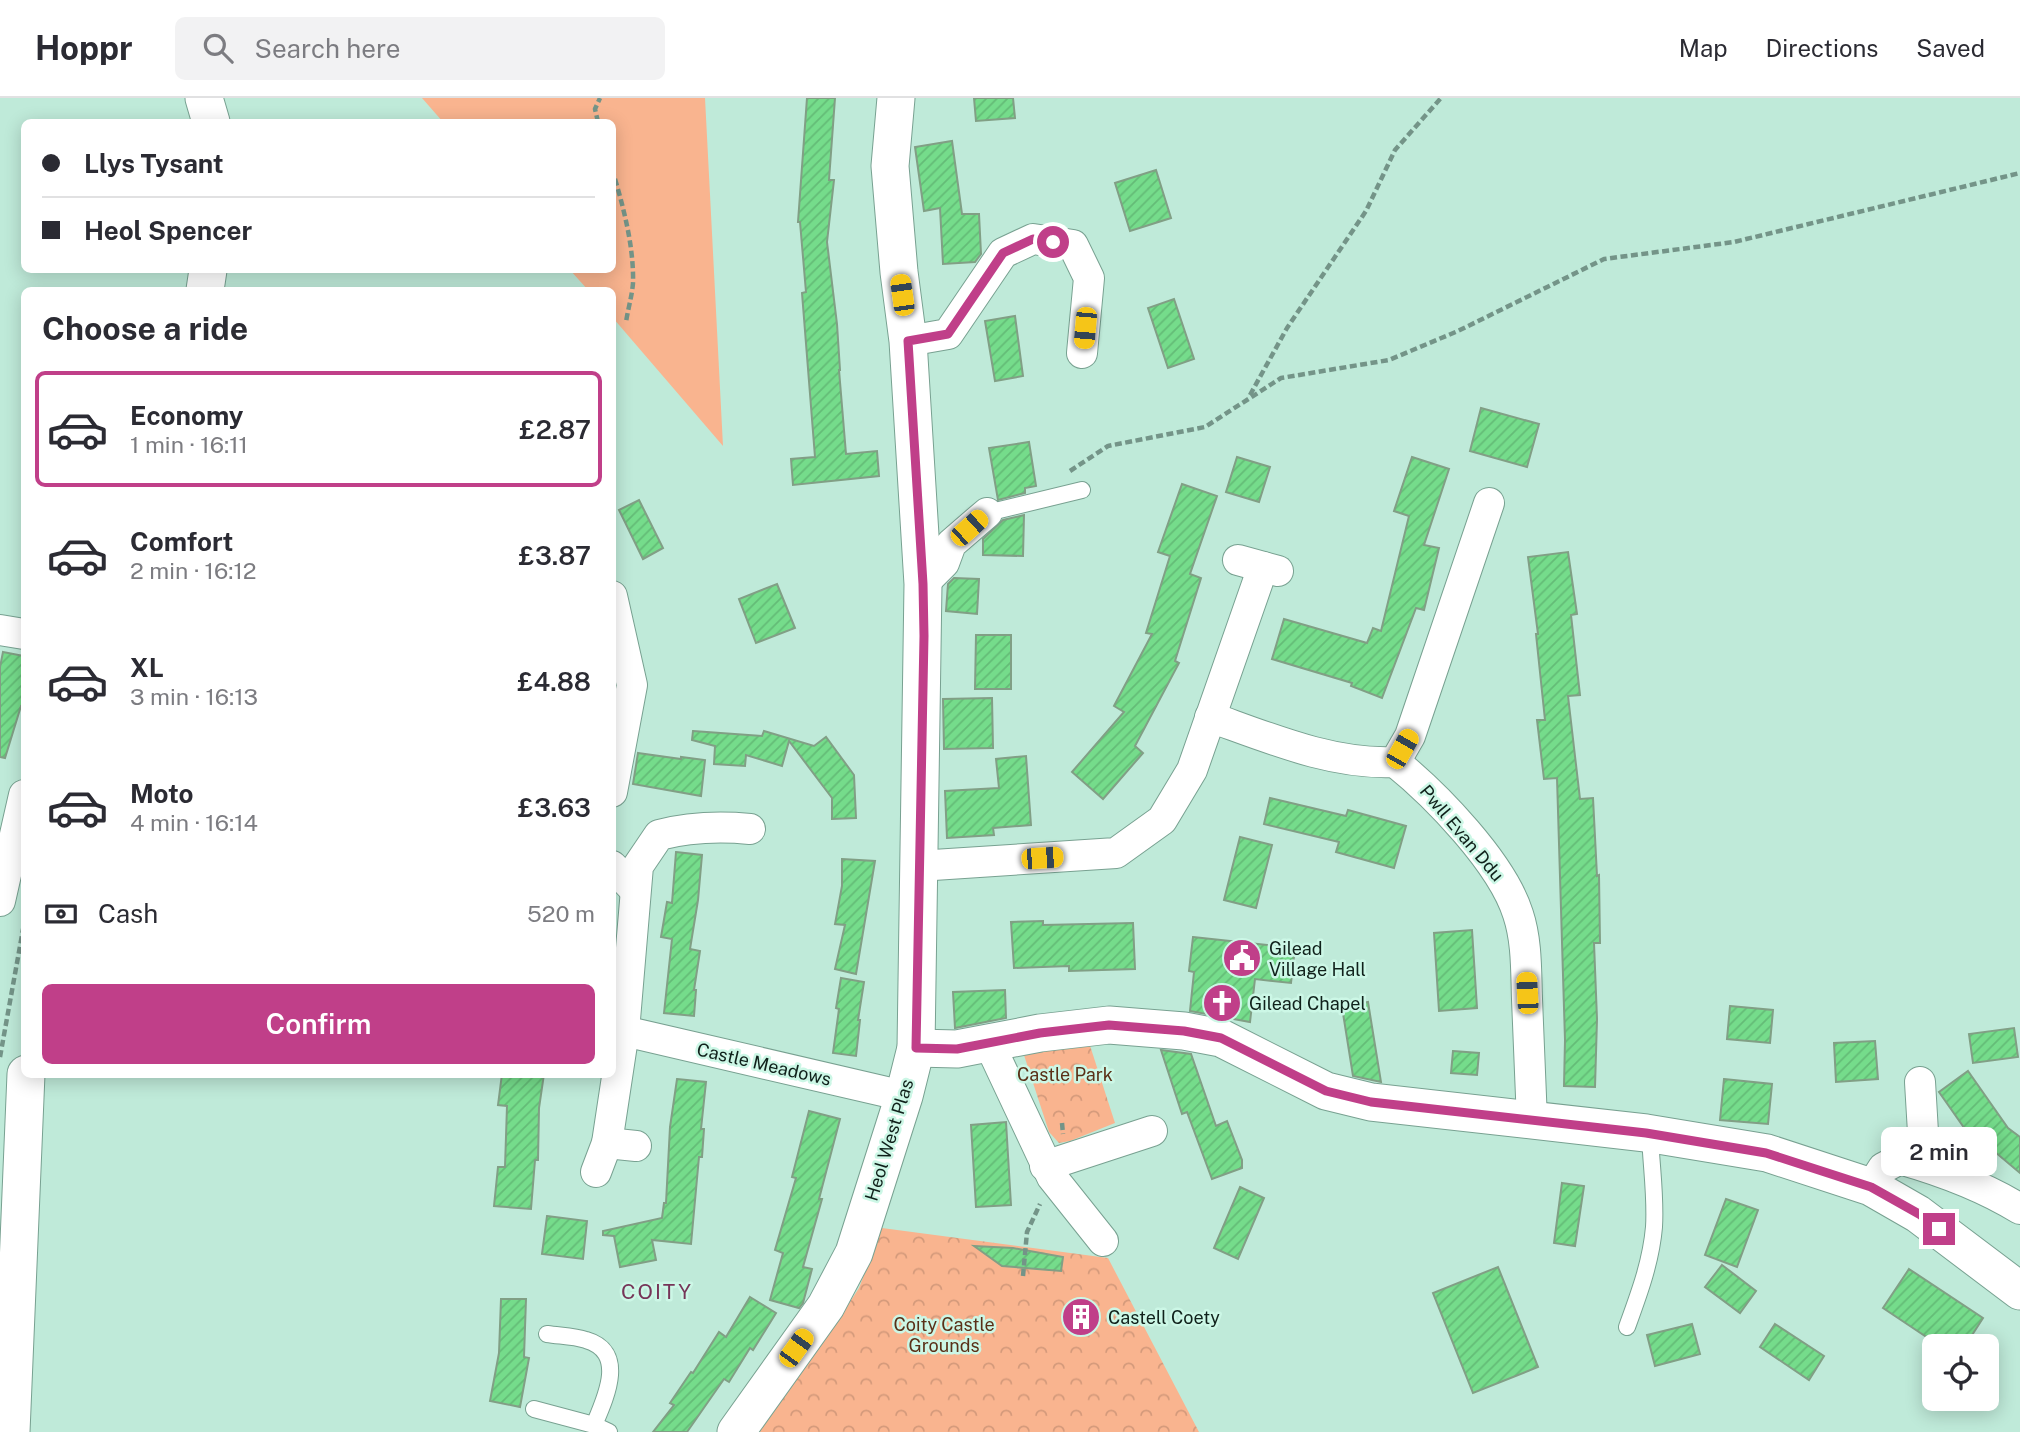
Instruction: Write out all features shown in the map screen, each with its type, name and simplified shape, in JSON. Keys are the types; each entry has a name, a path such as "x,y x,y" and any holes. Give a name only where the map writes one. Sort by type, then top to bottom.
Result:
{"street":[{"path":"204,98 210,119"},
{"path":"221,119 226,98"},
{"name":"Heol West Plas","path":"737,1432 826,1306 854,1253 904,1096 916,1048 923,584 908,341 890,166 896,98"},
{"path":"908,341 948,334 1003,253 1033,239 1073,245 1089,278 1082,353"},
{"path":"1210,718 1288,745 1376,763 1395,762 1410,736 1490,503"},
{"path":"923,584 944,563 951,544 987,513"},
{"path":"918,866 1116,853 1162,820 1192,770 1260,566"},
{"path":"616,614 632,685 616,771"},
{"path":"0,630 21,634"},
{"name":"Pwll Evan Ddu","path":"1395,762 1442,806 1482,852 1504,880 1518,914 1524,945 1532,1121"},
{"path":"0,901 21,808"},
{"path":"596,1172 622,1145 624,1031 638,866 659,835 690,828 750,829"},
{"path":"616,870 635,890"},
{"path":"916,1048 957,1049 1040,1033 1109,1025 1184,1031 1221,1038 1326,1091 1371,1102 1650,1134 1766,1153 1871,1187 1919,1214 2020,1291"},
{"name":"Castle Meadows","path":"624,1031 904,1096"},
{"path":"989,1043 1049,1172 1103,1241"},
{"path":"10,1432 26,1078"},
{"path":"1920,1082 1925,1166"},
{"path":"1049,1172 1152,1131"},
{"path":"1871,1187 1883,1168 1900,1159 1992,1192 2020,1209"}],"lane":[{"path":"987,513 1082,490"},
{"path":"1627,1327 1642,1285 1653,1237 1650,1134"},
{"path":"534,1409 601,1428 607,1396 611,1363 604,1350 585,1339 547,1334"}],"path":[{"path":"597,119 595,109 600,98"},
{"path":"1250,396 1287,328 1366,211 1395,150 1441,98"},
{"path":"1063,475 1108,446 1205,427 1281,378 1390,360 1458,331 1604,258 1734,242 2020,173"},
{"path":"616,180 633,261 633,287 626,322"},
{"path":"0,1062 21,941"},
{"path":"1023,1276 1027,1232 1049,1172"}],"green space":[{"path":"422,98 705,98 723,446 616,321 616,287 585,287 573,273 616,273 616,119 440,119"},
{"name":"Castle Park","path":"1084,1027 1115,1123 1059,1143 1049,1132 1022,1049"},
{"name":"Coity Castle Grounds","path":"882,1228 1108,1258 1199,1432 760,1432 763,1421 833,1328 859,1288"}],"building":[{"path":"807,98 835,98 829,180 834,180 827,242 837,324 846,454 877,451 879,476 793,485 791,459 815,457 802,293 806,292 798,222"},
{"path":"974,98 1013,98 1015,118 976,121"},
{"path":"952,141 962,214 979,214 981,254 975,262 943,264 940,208 924,211 915,147"},
{"path":"1156,170 1171,218 1130,231 1115,183"},
{"path":"1174,299 1194,359 1168,368 1148,308"},
{"path":"1015,316 1023,376 995,381 985,321"},
{"path":"1481,408 1539,424 1527,467 1470,451"},
{"path":"1029,442 1036,486 1025,488 1025,493 998,500 989,448"},
{"path":"1237,457 1270,467 1259,502 1226,492"},
{"path":"1412,457 1449,469 1424,545 1439,548 1424,610 1416,608 1382,698 1351,686 1352,683 1272,659 1284,619 1367,643 1373,628 1381,631 1409,516 1394,511"},
{"path":"1182,484 1217,496 1190,574 1201,578 1175,661 1179,663 1135,746 1143,753 1103,799 1072,772 1124,712 1114,706 1152,634 1146,633 1170,556 1158,552"},
{"path":"639,500 663,548 643,559 619,510"},
{"path":"1024,515 1023,556 983,555 983,539 1003,520"},
{"path":"1568,552 1577,614 1571,615 1580,695 1568,696 1580,799 1593,798 1597,876 1599,875 1600,943 1594,943 1597,1019 1595,1087 1564,1086 1557,778 1544,779 1537,720 1545,720 1528,557"},
{"path":"954,578 979,579 977,614 946,611 948,584"},
{"path":"777,584 795,628 756,643 739,599"},
{"path":"976,635 1011,635 1011,689 975,689"},
{"path":"3,652 21,655 21,706 5,758 0,757 0,667"},
{"path":"992,698 993,748 944,749 943,699"},
{"path":"693,731 762,736 764,731 814,746 826,737 854,775 856,818 832,819 832,798 789,741 782,766 746,755 745,766 714,764 715,746 692,740"},
{"path":"638,753 705,760 701,796 633,784"},
{"path":"1026,756 1031,825 993,828 994,835 947,838 945,791 999,788 996,759"},
{"path":"1270,798 1346,816 1348,810 1406,826 1394,868 1336,852 1339,842 1264,824"},
{"path":"1240,837 1272,845 1256,908 1224,900"},
{"path":"676,852 702,855 690,949 700,951 694,990 694,1016 664,1013 672,939 661,937 667,902 672,903"},
{"path":"842,859 875,861 856,974 835,969 845,925 835,924 842,886"},
{"path":"1043,921 1043,925 1133,923 1135,969 1069,971 1069,966 1014,968 1011,922"},
{"path":"1472,930 1477,1008 1439,1011 1434,933"},
{"path":"1193,937 1295,948 1291,983 1255,979 1250,1022 1190,1011 1194,972 1189,971"},
{"path":"841,978 864,982 856,1056 833,1053"},
{"path":"1005,990 1006,1018 955,1028 953,992"},
{"path":"1368,1002 1381,1082 1353,1076 1342,1007"},
{"path":"1730,1006 1773,1010 1770,1043 1727,1039"},
{"path":"2014,1028 2018,1057 1973,1063 1969,1034"},
{"path":"1875,1041 1878,1079 1836,1082 1834,1043"},
{"path":"1161,1050 1191,1054 1216,1126 1227,1121 1242,1160 1242,1168 1212,1179 1187,1112 1182,1114"},
{"path":"1453,1051 1479,1053 1477,1075 1451,1073"},
{"path":"1968,1071 2008,1128 2020,1137 2020,1173 1976,1136 1972,1139 1939,1092"},
{"path":"501,1078 543,1078 539,1108 538,1160 535,1160 531,1209 494,1206 498,1167 505,1167 507,1106 498,1105"},
{"path":"677,1079 706,1082 701,1129 704,1129 702,1157 699,1157 691,1244 652,1240 656,1260 620,1267 614,1236 603,1235 603,1231 662,1218 666,1203 670,1127"},
{"path":"1724,1079 1772,1084 1768,1124 1720,1120"},
{"path":"809,1111 840,1119 803,1267 812,1269 803,1303 799,1308 770,1300 783,1253 775,1250 796,1178 792,1177"},
{"path":"1006,1122 1011,1205 976,1207 971,1125"},
{"path":"1562,1183 1584,1186 1575,1246 1554,1243"},
{"path":"1240,1187 1264,1198 1238,1259 1214,1248"},
{"path":"1726,1199 1758,1210 1737,1267 1705,1255"},
{"path":"547,1216 587,1221 583,1259 542,1254"},
{"path":"974,1246 1013,1248 1063,1257 1061,1271 1002,1266"},
{"path":"1722,1265 1756,1291 1740,1313 1705,1287"},
{"path":"1498,1267 1538,1367 1473,1393 1433,1293"},
{"path":"1909,1269 1983,1318 1973,1334 1922,1334 1883,1308"},
{"path":"750,1297 776,1313 753,1350 750,1348 729,1382 724,1379 687,1432 653,1432 674,1405 670,1403 719,1332 726,1337"},
{"path":"501,1299 526,1299 524,1357 529,1358 520,1407 490,1401 499,1353"},
{"path":"1692,1324 1700,1354 1655,1366 1647,1335"},
{"path":"1775,1324 1824,1356 1809,1380 1760,1347"}],"place":[{"name":"Gilead Village Hall","path":"1242,958"},
{"name":"Gilead Chapel","path":"1222,1003"},
{"name":"Castell Coety","path":"1081,1317"}],"district":[{"name":"COITY","path":"657,1291"}],"route":[{"path":"1053,242 1033,239 1003,253 948,334 908,341 924,636 916,1048 957,1049 1040,1033 1109,1025 1184,1031 1221,1038 1326,1091 1371,1102 1646,1133 1766,1153 1871,1187 1919,1214 1939,1229"}]}
